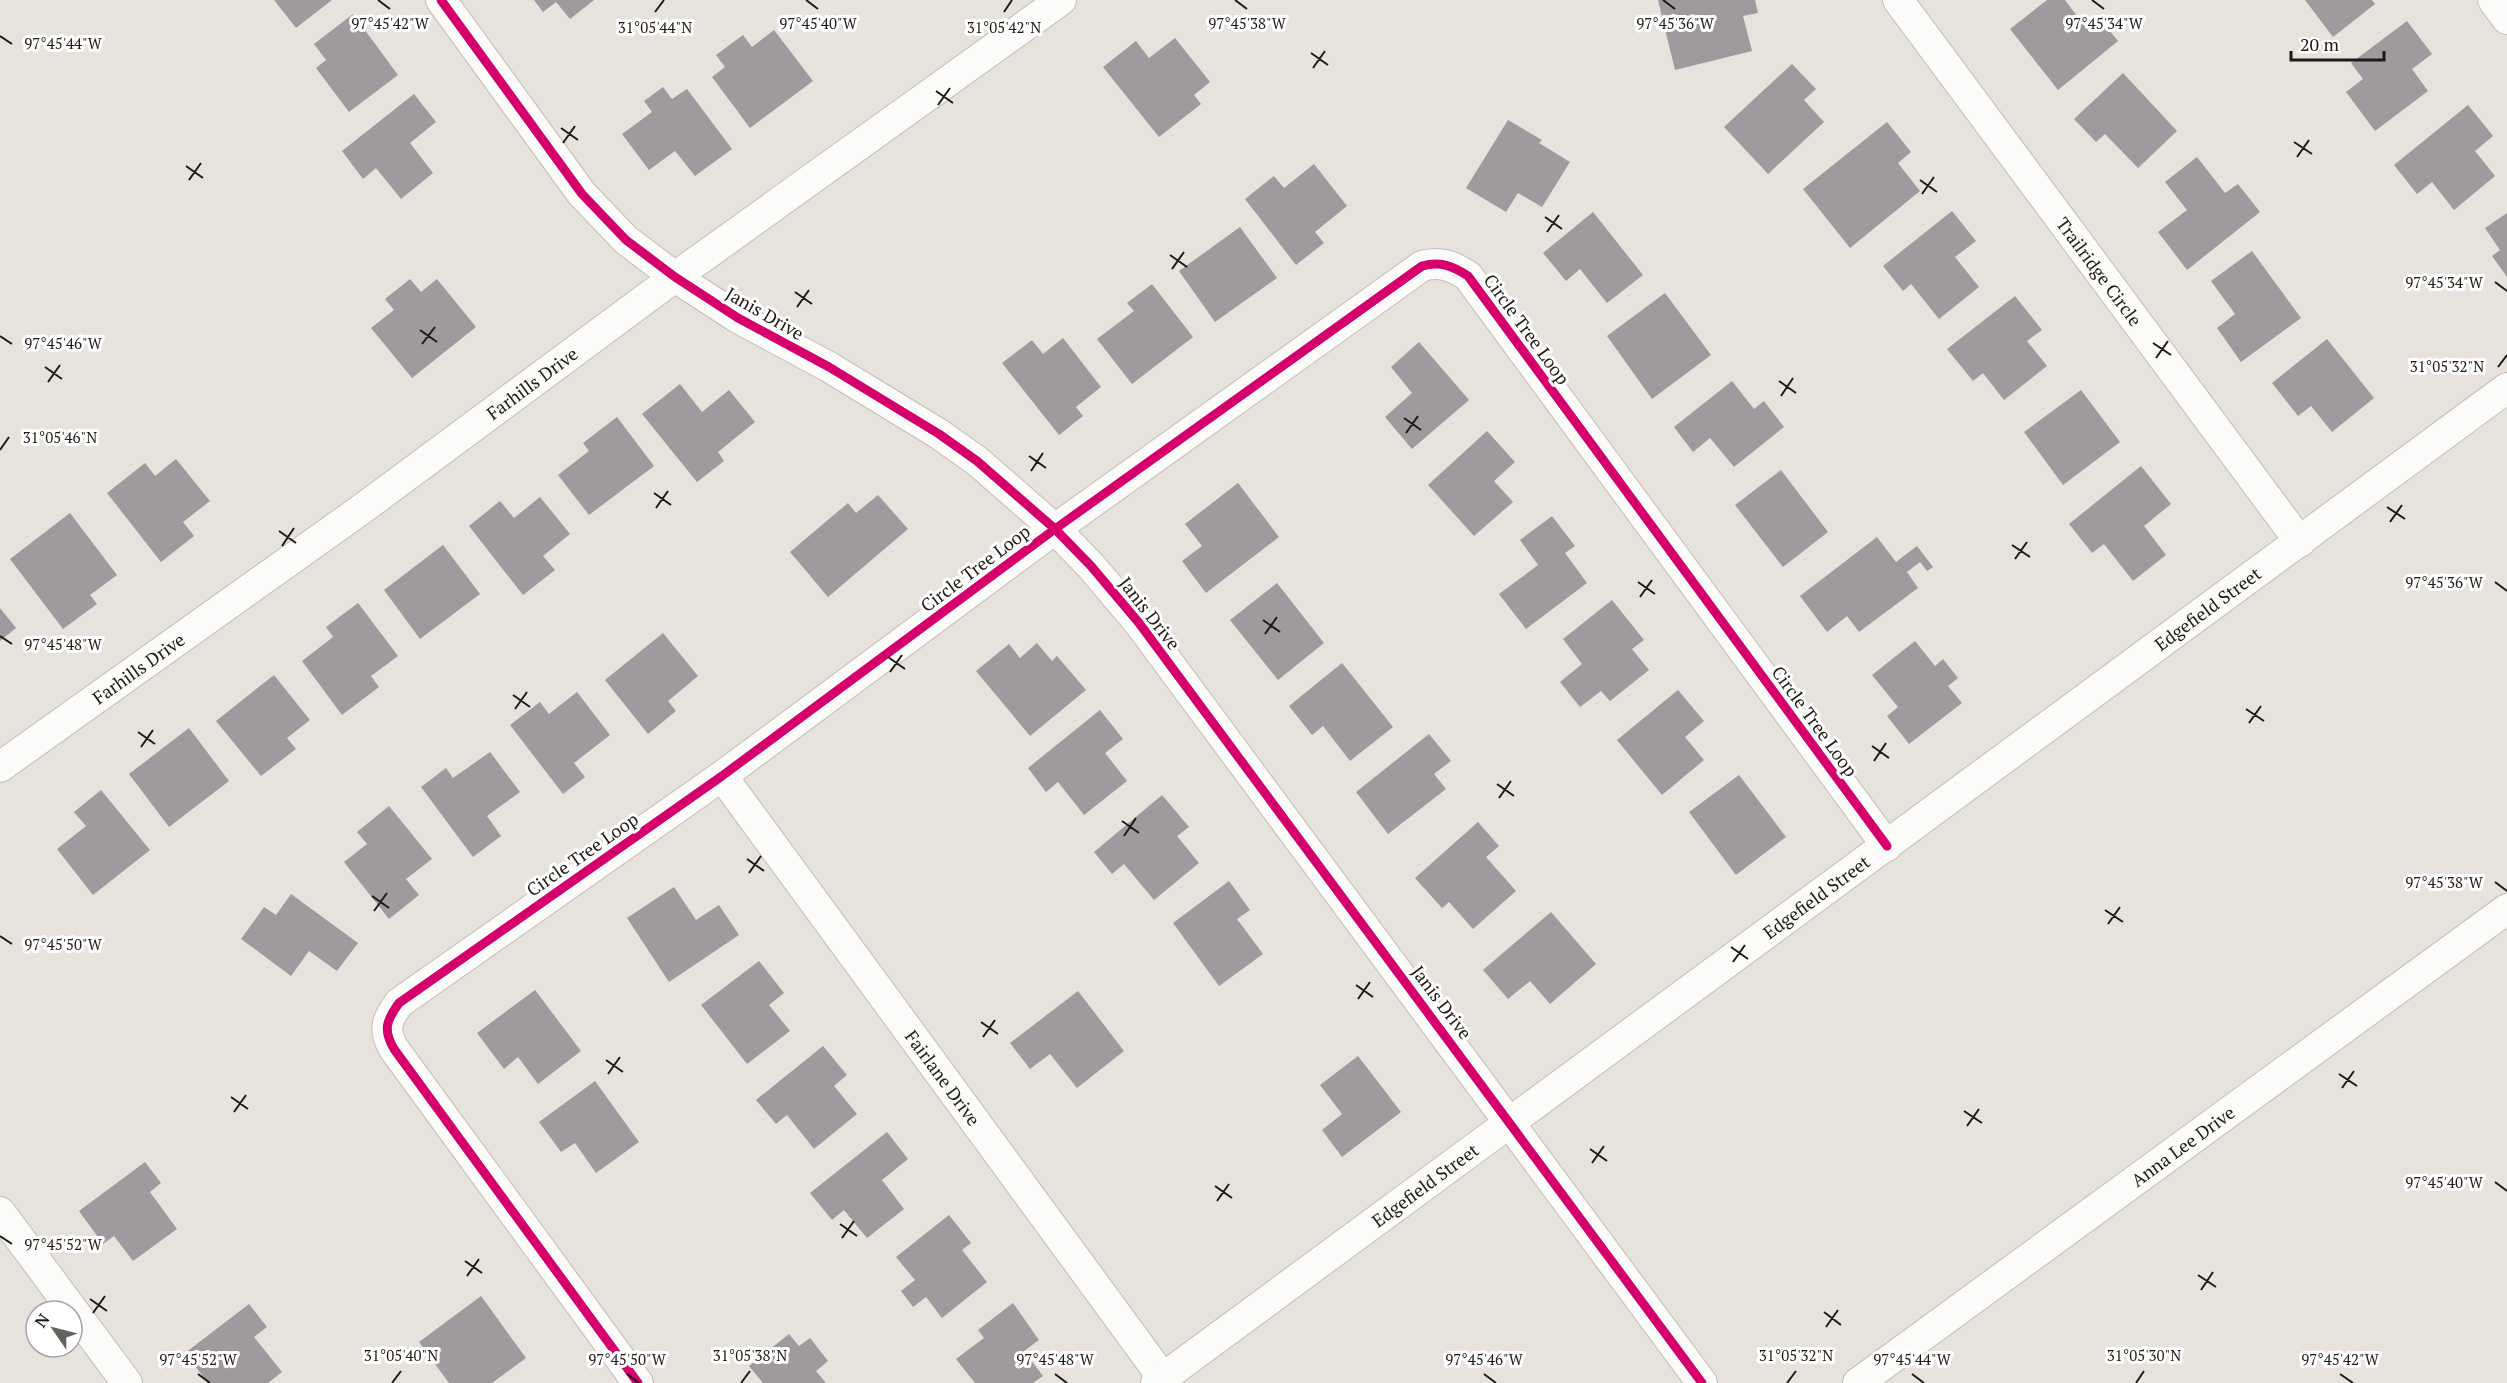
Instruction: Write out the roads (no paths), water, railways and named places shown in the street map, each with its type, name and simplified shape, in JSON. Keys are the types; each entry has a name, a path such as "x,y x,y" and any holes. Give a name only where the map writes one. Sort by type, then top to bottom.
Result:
{"street":[{"name":"Janis Drive","path":"441,0 582,194 626,240 675,277 738,318 829,368 939,434 977,461 1055,529 1091,566 1139,623 1511,1122 1702,1383"},
{"name":"Farhills Drive","path":"0,767 366,506 675,277 1061,0"},
{"name":"Trailridge Circle","path":"1898,0 2300,542"},
{"path":"2493,0 2507,19"},
{"name":"Circle Tree Loop","path":"638,1383 394,1049 387,1036 389,1017 399,1003 722,776 1055,529 1422,266 1431,263 1452,266 1468,276 1887,846"},
{"name":"Edgefield Street","path":"1160,1380 2507,388"},
{"name":"Fairlane Drive","path":"722,776 1160,1380"},
{"name":"Anna Lee Drive","path":"1858,1383 2507,909"},
{"path":"0,1212 127,1383"}]}
